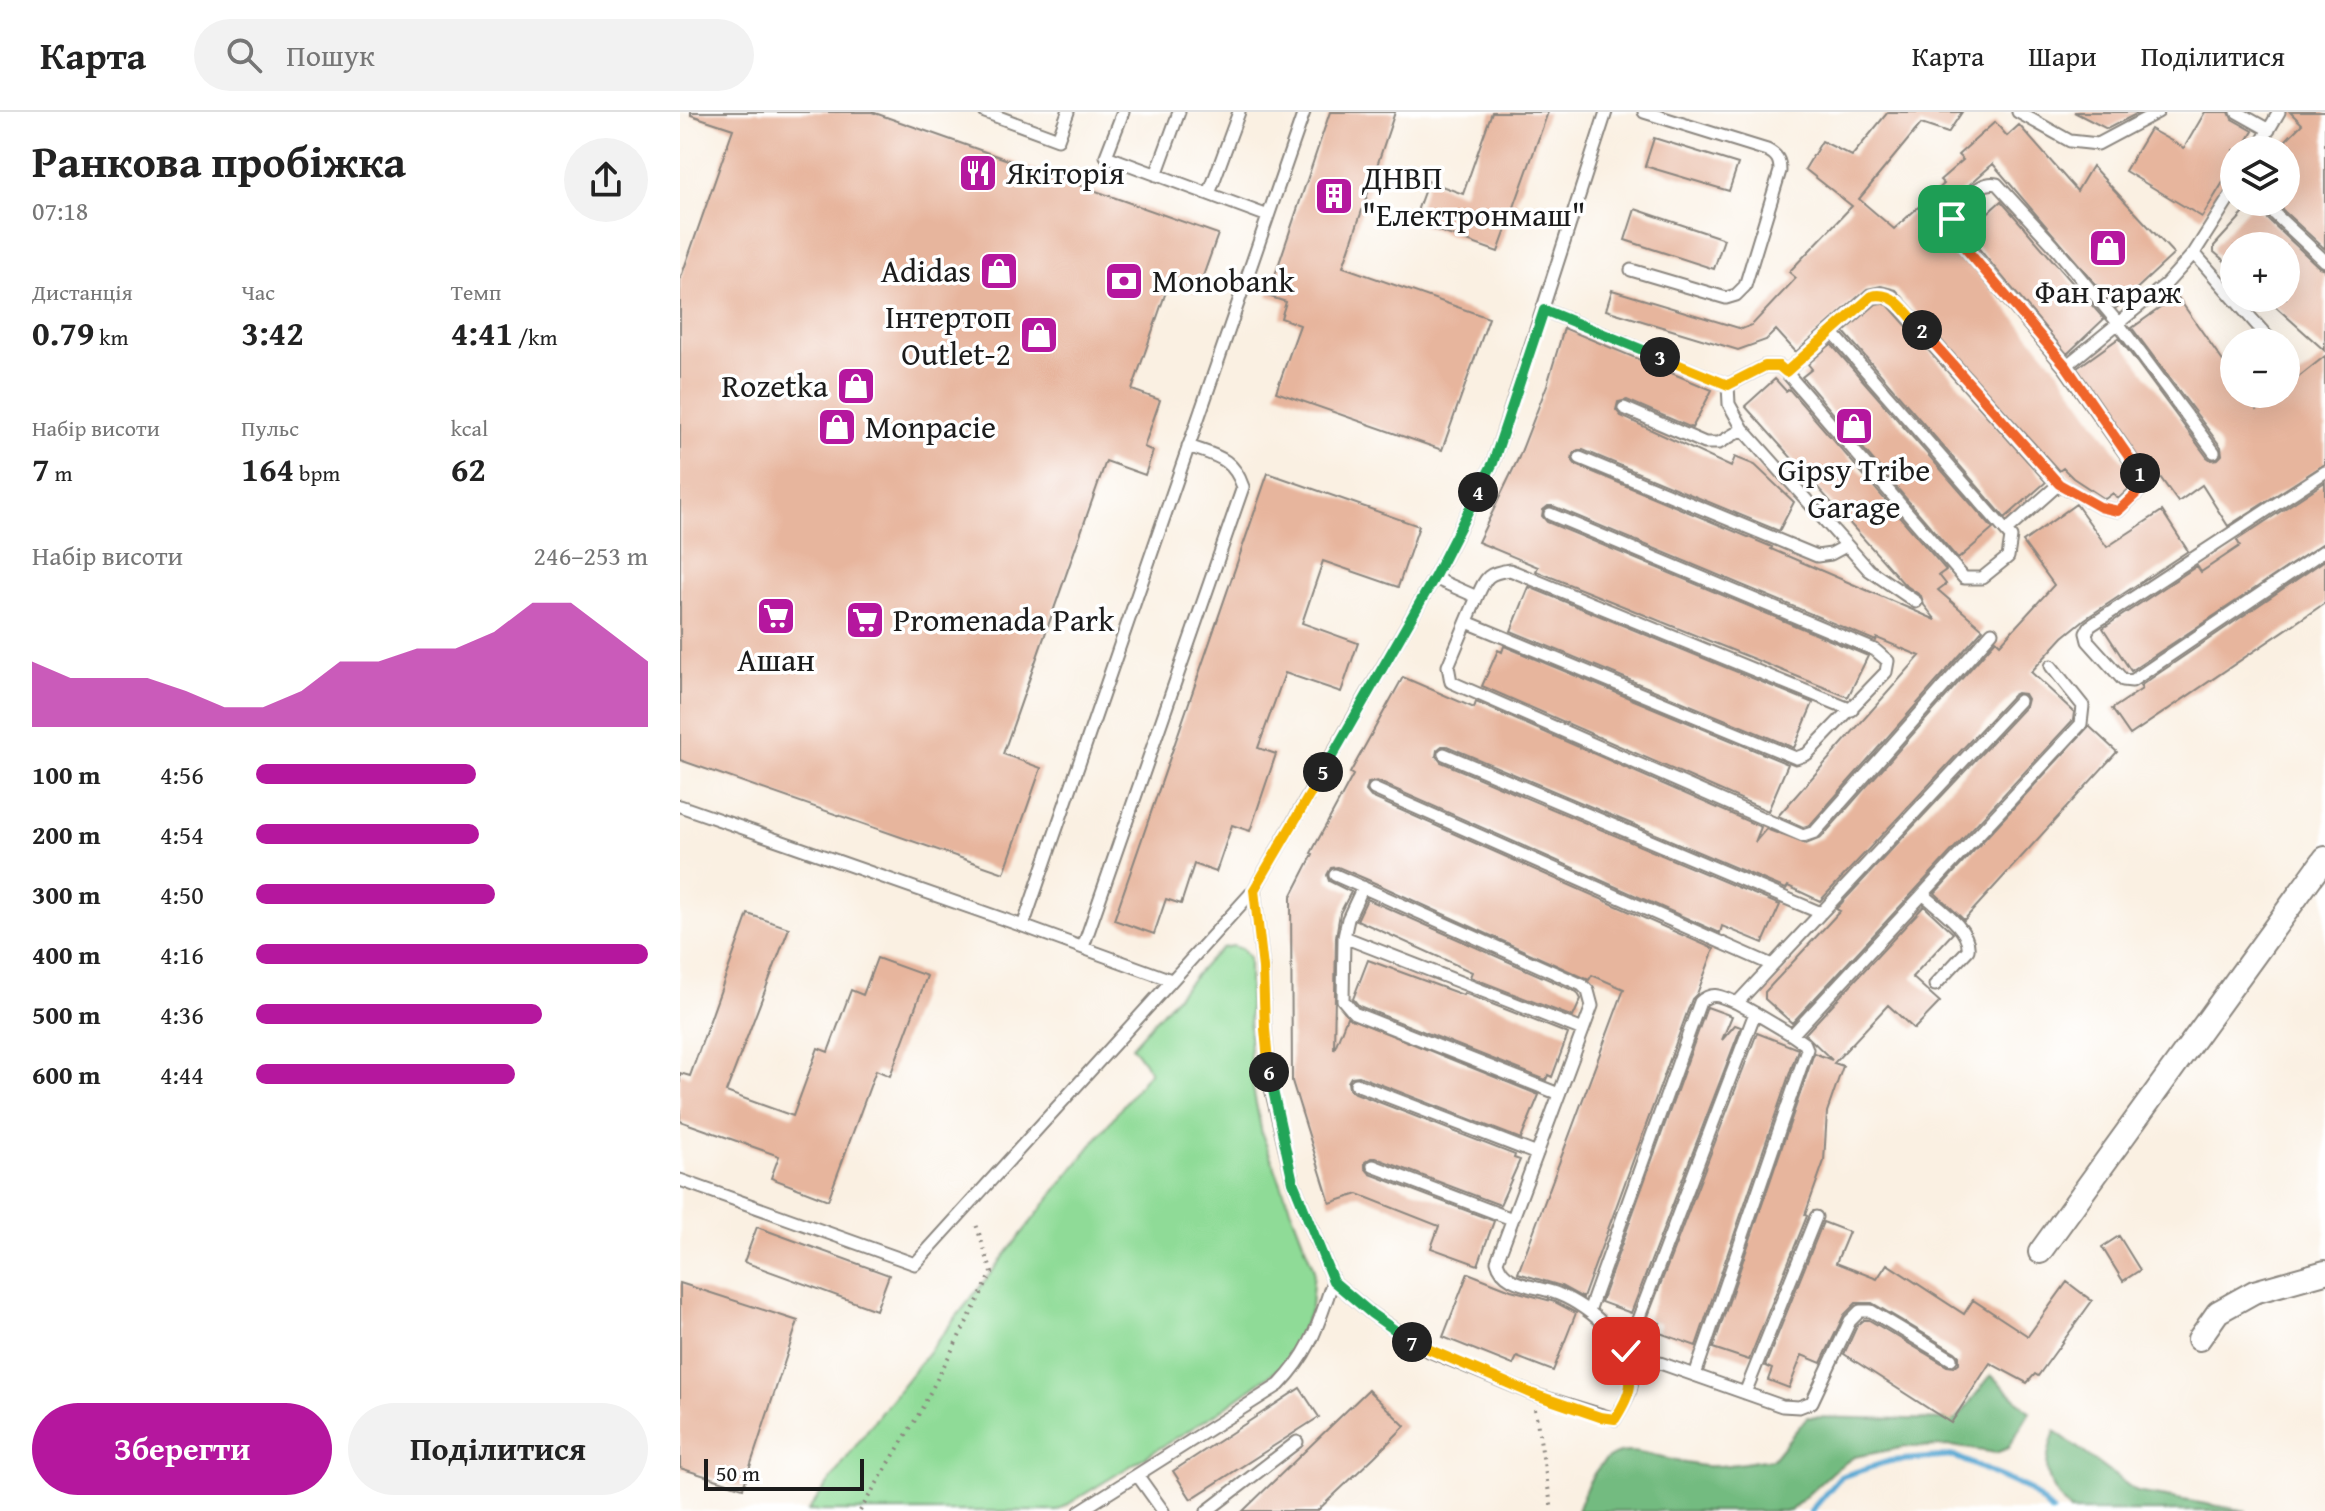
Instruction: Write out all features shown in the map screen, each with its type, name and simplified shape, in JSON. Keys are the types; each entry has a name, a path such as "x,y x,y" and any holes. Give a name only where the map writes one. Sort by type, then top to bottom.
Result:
{"street":[{"path":"2040,1252 2325,858"},
{"path":"2199,1339 2218,1312 2254,1292 2325,1272"}],"lane":[{"path":"985,112 1013,117 1058,139 1068,112"},
{"path":"1123,112 1106,156 1268,216"},
{"path":"1156,175 1179,112"},
{"path":"1209,194 1239,112"},
{"path":"1023,926 1304,112"},
{"path":"680,1180 915,1264 1254,890 1434,578 1493,463 1606,112"},
{"path":"1631,270 1726,298 1736,295 1745,286 1780,171 1775,154 1767,150 1644,112"},
{"path":"2018,112 2070,141 2098,144 2158,112"},
{"path":"2237,112 2269,130"},
{"path":"2265,136 2279,112"},
{"path":"1786,372 1872,296 1882,294 1893,298 2059,484 2100,507 2118,511 2140,490 2142,478 2138,469 2066,366 1950,228 1952,219 1979,186 1989,182 1997,184 2053,245 2118,323 2214,452"},
{"path":"2066,366 2166,284 2194,253 2220,212"},
{"path":"2277,216 2325,261"},
{"path":"2194,253 2260,328"},
{"path":"1544,310 1728,385 1765,366 1779,366 1964,578 1982,578 2008,557 2011,537 1832,332"},
{"path":"1728,385 1729,404 1743,429 1869,570 1916,602"},
{"path":"1624,408 1705,443 1719,443 1743,429"},
{"path":"1083,947 1243,487 1238,470 1228,461 1188,446"},
{"path":"1580,458 1817,556 1831,554 1846,546"},
{"path":"2325,472 2090,626 2086,633 2088,641 2123,680 2132,681 2325,550"},
{"path":"2006,531 2059,484"},
{"path":"1467,622 1796,758 1807,754 1886,672 1888,661 1875,650 1550,514"},
{"path":"1852,710 1510,570 1495,572 1485,578 1447,673 1451,682 1809,836 1992,632"},
{"path":"1434,578 1477,597"},
{"path":"1792,1035 2081,724 2083,706 2051,666"},
{"path":"1737,1003 2019,701"},
{"path":"1444,754 1821,913"},
{"path":"1374,789 1772,965"},
{"path":"680,806 1171,980"},
{"path":"1335,875 1582,985 1588,991 1592,1006 1497,1261 1499,1271 1507,1278 1559,1294 1589,1311 1626,1351 1782,1406 1799,1407 1812,1402 1850,1321 1860,1311 1871,1311 1951,1359"},
{"path":"1363,887 1348,919 1344,937 1343,1000 1354,1013 1559,1094"},
{"path":"1254,890 1263,968 1270,1084 1293,1182 1333,1281 1372,1314 1422,1348 1533,1394 1600,1417 1615,1419 1626,1401 1632,1384 1626,1351 1755,1013"},
{"path":"1923,894 1964,933 1969,942 1968,950 1935,985"},
{"path":"1344,937 1583,1030"},
{"path":"1589,1311 1700,1002 1707,996 1717,995 1737,1003 1792,1035 1807,1049 1695,1375"},
{"path":"1356,1084 1537,1154"},
{"path":"1373,1166 1512,1219"},
{"path":"1745,1393 1816,1217"},
{"path":"1080,1511 1279,1385 1300,1363 1314,1337 1333,1281"},
{"path":"1207,1511 1297,1442"},
{"path":"1138,1476 1163,1511"}],"path":[{"path":"860,1511 920,1412 992,1273 969,1203"},
{"path":"1533,1394 1552,1511"}],"green space":[{"path":"1233,946 1242,949 1249,958 1250,1073 1262,1134 1314,1270 1311,1309 1289,1361 1220,1411 1057,1511 808,1511 871,1425 1150,1071 1132,1046 1208,961 1222,948"},
{"path":"1991,1375 2030,1412 2008,1448 1996,1453 1951,1446 1905,1447 1854,1457 1832,1472 1790,1511 1577,1511 1600,1465 1613,1456 1626,1452 1642,1453 1704,1466 1729,1465 1773,1459 1807,1417 1956,1420"},
{"path":"2055,1431 2137,1492 2247,1511 2070,1511 2055,1491 2048,1474 2048,1455"}],"building":[{"name":"Promenada Park","path":"691,112 872,112 1218,234 1197,293 1169,283 1132,390 1160,400 1144,447 1153,451 1145,475 1106,461 1003,754 1041,768 1004,873 680,760 680,280 733,129 691,115"},
{"path":"1330,112 1395,112 1343,267 1489,318 1442,450 1276,392 1300,325 1281,318 1286,302 1268,296"},
{"path":"1492,112 1548,112 1498,252 1413,222 1428,181 1463,194"},
{"path":"1888,112 1962,112 1948,133 1921,124 1859,199 1894,229 1944,184 1940,180 1963,160 1958,155 1995,122 2007,136 2019,125 2077,191 2092,166 2174,254 2116,308 1993,164 1952,200 1954,202 1942,226 1944,233 2059,371 2131,473 2132,486 2118,499 2113,493 2105,499 2063,468 2059,471 1896,290 1881,286 1867,289 1796,352 1776,330 1766,340 1738,350 1606,310 1612,290 1742,329 1752,325 1796,278 1789,272 1852,206 1805,169 1822,141 1852,156"},
{"path":"2074,112 2140,112 2107,129"},
{"path":"2205,112 2229,112 2232,119 2253,131 2250,136 2220,136 2220,187 2202,217 2125,171 2150,129 2184,148"},
{"path":"2290,112 2325,112 2325,249 2289,216 2300,216 2300,136 2290,136 2302,124"},
{"path":"1654,138 1738,164 1729,191 1645,166"},
{"path":"2001,201 2104,319 2067,354 1960,226 1965,215 1974,225"},
{"path":"1635,209 1724,239 1714,269 1625,240"},
{"path":"2241,216 2265,216 2282,232 2227,232"},
{"path":"2220,239 2220,257 2214,252 2214,246"},
{"path":"2300,249 2325,269 2325,351 2282,312 2300,312"},
{"path":"2177,296 2220,357 2220,408 2300,408 2300,376 2325,356 2325,464 2228,526 2202,485 2178,502 2155,470 2150,474 2077,368 2119,338 2207,457 2218,459 2222,455 2221,447 2132,328"},
{"path":"1881,303 1888,305 2046,482 2005,518 1844,332"},
{"path":"1564,328 1712,390 1692,428 1627,400 1618,402 1616,410 1621,416 1731,467 1735,457 1755,465 1794,502 1779,531 1583,450 1573,454 1572,460 1576,465 1936,620 1921,596 1904,584 1745,406 1775,379 1786,391 1789,389 1946,570 1939,575 1946,584 1938,590 1983,629 1810,825 1803,827 1778,816 1920,656 1877,638 1876,641 1553,506 1543,510 1542,516 1547,522 1868,656 1848,697 1536,571 1538,567 1478,542 1519,457 1547,385"},
{"path":"1831,344 1993,529 1958,559 1802,377 1812,369 1808,364"},
{"path":"1268,473 1419,526 1398,587 1323,561 1302,623 1358,643 1341,692 1285,673 1258,748 1276,754 1250,831 1232,825 1216,872 1194,864 1181,904 1166,899 1154,934 1114,920"},
{"path":"2325,482 2325,542 2131,671 2103,628 2197,566 2201,572 2240,546 2237,540"},
{"path":"2076,504 2107,547 2162,511 2188,551 2085,619 2063,637 2031,672 2074,712 2073,720 1792,1023 1765,999 1765,992 1840,911 1836,909 2025,707 2027,699 2024,694 2013,695 1820,901 1447,746 1437,750 1436,756 1441,762 1780,905 1763,943 1722,926 1720,933 1377,781 1368,783 1366,791 1371,797 1714,949 1697,994 1692,999 1583,1298 1561,1286 1518,1273 1624,989 1592,975 1589,980 1366,879 1338,867 1331,868 1327,875 1329,881 1351,892 1340,913 1336,937 1334,1050 1347,1017 1539,1095 1521,1139 1359,1076 1351,1077 1348,1082 1353,1092 1515,1155 1514,1158 1520,1160 1500,1205 1376,1158 1365,1162 1370,1174 1494,1221 1478,1265 1431,1248 1439,1226 1358,1194 1330,1203 1292,1081 1291,897 1353,775 1350,773 1403,677 1474,708 1476,702 1761,827 1755,842 1766,829 1806,844 1821,838 1996,640 2000,644 2054,585 2023,542"},
{"path":"2325,560 2325,603 2130,735 2112,709 2142,689 2140,686"},
{"path":"1529,587 1813,703 1794,748 1511,631"},
{"path":"1504,646 1788,764 1768,811 1482,686 1498,650 1502,652"},
{"path":"2089,726 2117,752 1964,920 1935,893"},
{"path":"1367,899 1577,992 1581,999 1573,1017 1470,977 1472,972 1357,920"},
{"path":"1924,906 1953,933 1912,977 1940,1002 1914,1029 1888,1005 1834,1063 1843,1066 1827,1112 1824,1161 1807,1216 1749,1360 1713,1348 1814,1053 1832,1060 1805,1034"},
{"path":"748,914 789,928 726,1092 793,1116 818,1048 828,1052 851,990 863,995 877,958 927,976 890,1076 876,1070 828,1200 771,1178 779,1156 680,1121 680,1073 690,1076"},
{"path":"1368,960 1568,1034 1552,1077 1548,1075 1546,1080 1359,1006 1353,999"},
{"path":"1707,1007 1732,1016 1722,1040 1735,1025 1741,1027 1631,1313 1601,1302"},
{"path":"1757,1033 1798,1049 1696,1346 1657,1332 1660,1323 1647,1319"},
{"path":"1823,1222 1849,1232 1836,1263 1877,1279 1887,1264 1964,1314 1973,1300 2028,1336 2067,1282 2092,1301 2038,1376 2035,1374 2027,1383 1990,1363 1951,1423 1844,1354 1857,1326 1869,1320 1947,1366 1954,1367 1959,1363 1955,1352 1872,1303 1856,1303 1844,1315 1821,1363 1802,1355 1789,1388 1768,1380 1772,1369 1765,1366"},
{"path":"757,1227 889,1275 876,1310 744,1262"},
{"path":"2119,1236 2140,1270 2123,1281 2102,1247"},
{"path":"1468,1273 1511,1290 1555,1302 1576,1313 1553,1371 1517,1357 1513,1365 1443,1337"},
{"path":"680,1283 798,1321 743,1488 680,1468"},
{"path":"1300,1388 1319,1417 1191,1499 1173,1471"},
{"path":"1368,1390 1405,1426 1374,1457 1317,1511 1243,1511"}],"waterway":[{"path":"1811,1511 1840,1477 1890,1461 1954,1456 2028,1489 2052,1511"}],"place":[{"name":"Якіторія","path":"978,173"},
{"name":"ДНВП \"Електронмаш\"","path":"1334,196"},
{"name":"Фан гараж","path":"2108,248"},
{"name":"Adidas","path":"999,271"},
{"name":"Monobank","path":"1124,281"},
{"name":"Інтертоп Outlet-2","path":"1039,335"},
{"name":"Rozetka","path":"856,386"},
{"name":"Gipsy Tribe Garage","path":"1854,426"},
{"name":"Monpacie","path":"837,427"},
{"name":"Ашан","path":"776,616"},
{"name":"Promenada Park","path":"865,620"}],"route":[{"path":"1626,1351 1632,1384 1626,1401 1615,1419 1600,1417 1533,1394 1422,1348 1372,1314 1333,1281 1293,1182 1270,1084 1263,968 1254,890 1434,578 1493,463 1544,310 1728,385 1765,366 1779,366 1786,372 1872,296 1882,294 1893,298 2059,484 2100,507 2118,511 2140,490 2142,478 2138,469 2066,366 1954,235 1950,228 1952,219"}]}
